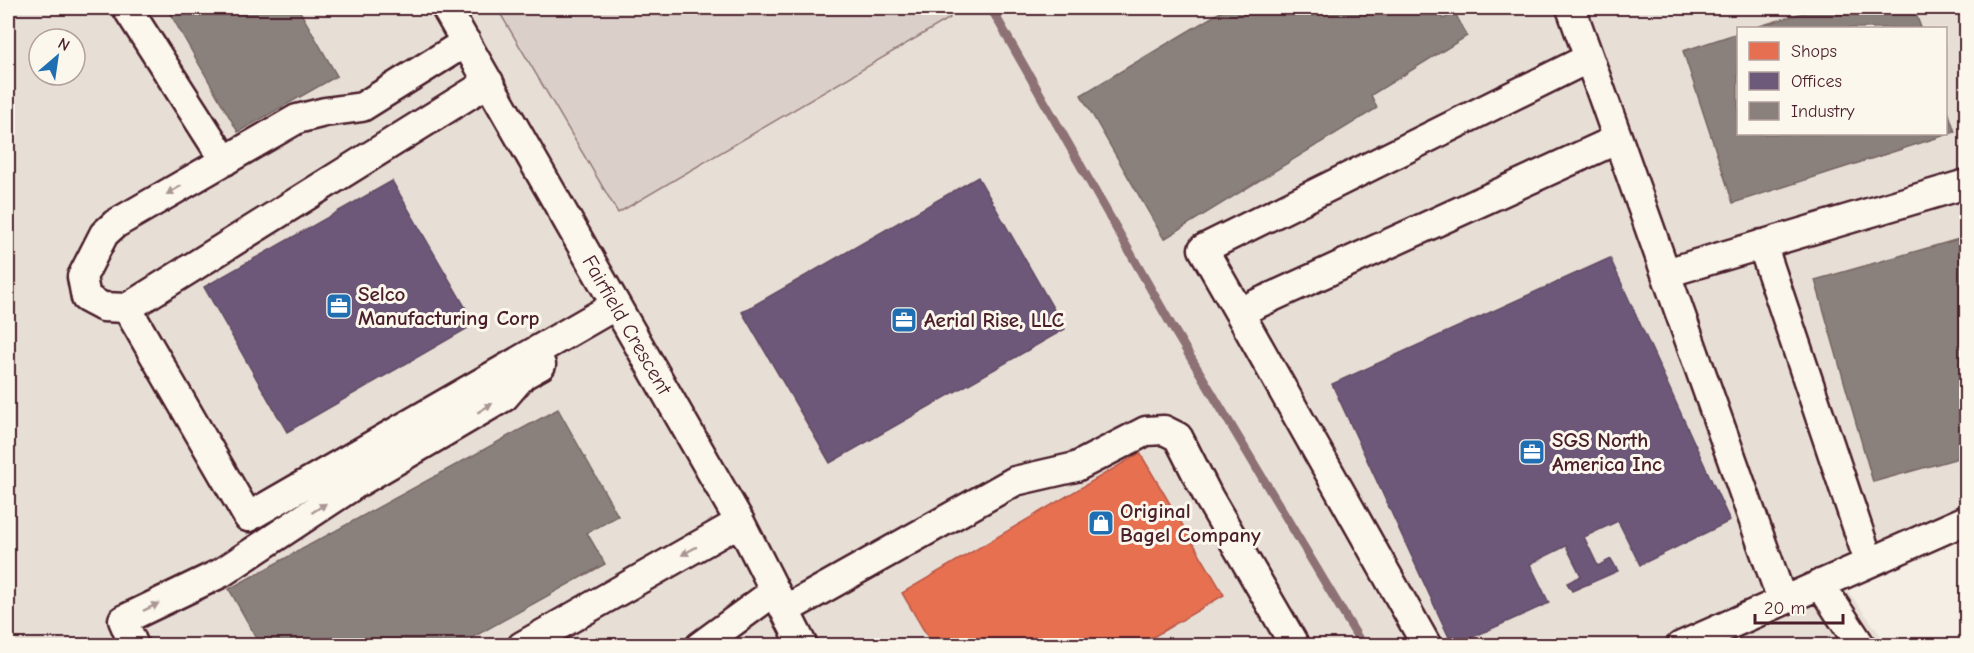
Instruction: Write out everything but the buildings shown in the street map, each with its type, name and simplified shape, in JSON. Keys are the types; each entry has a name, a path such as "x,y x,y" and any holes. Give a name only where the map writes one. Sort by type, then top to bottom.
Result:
{"street":[{"path":"127,8 147,34 225,161"},
{"name":"Fairfield Crescent","path":"447,8 740,522 803,645"},
{"path":"1571,8 1782,600"},
{"path":"466,42 362,107 325,111 297,119 115,224 104,234 82,277 86,298 103,307 127,308 489,82"},
{"path":"1427,645 1203,249 1589,58"},
{"path":"1239,312 1618,139"},
{"path":"1666,273 1966,184"},
{"path":"1762,244 1869,562"},
{"path":"127,308 248,517 620,312"},
{"path":"134,645 123,620 221,573 354,485 504,397 523,375 620,312"},
{"path":"714,641 780,600 1015,481 1076,466 1146,431 1164,430 1178,437 1209,498 1295,645"},
{"path":"1681,645 1966,520"},
{"path":"522,645 740,522"},
{"path":"1820,584 1861,645"}],"shaded area":[{"path":"8,8 1966,8 1966,506 1827,563 1888,645 8,645"},
{"path":"497,8 944,8 950,18 618,213"}],"waterway":[{"path":"991,8 1173,328 1363,646"}],"place":[{"name":"Selco Manufacturing Corp","path":"339,306"},
{"name":"Aerial Rise, LLC","path":"904,320"},
{"name":"SGS North America Inc","path":"1532,452"},
{"name":"Original Bagel Company","path":"1101,523"}]}
